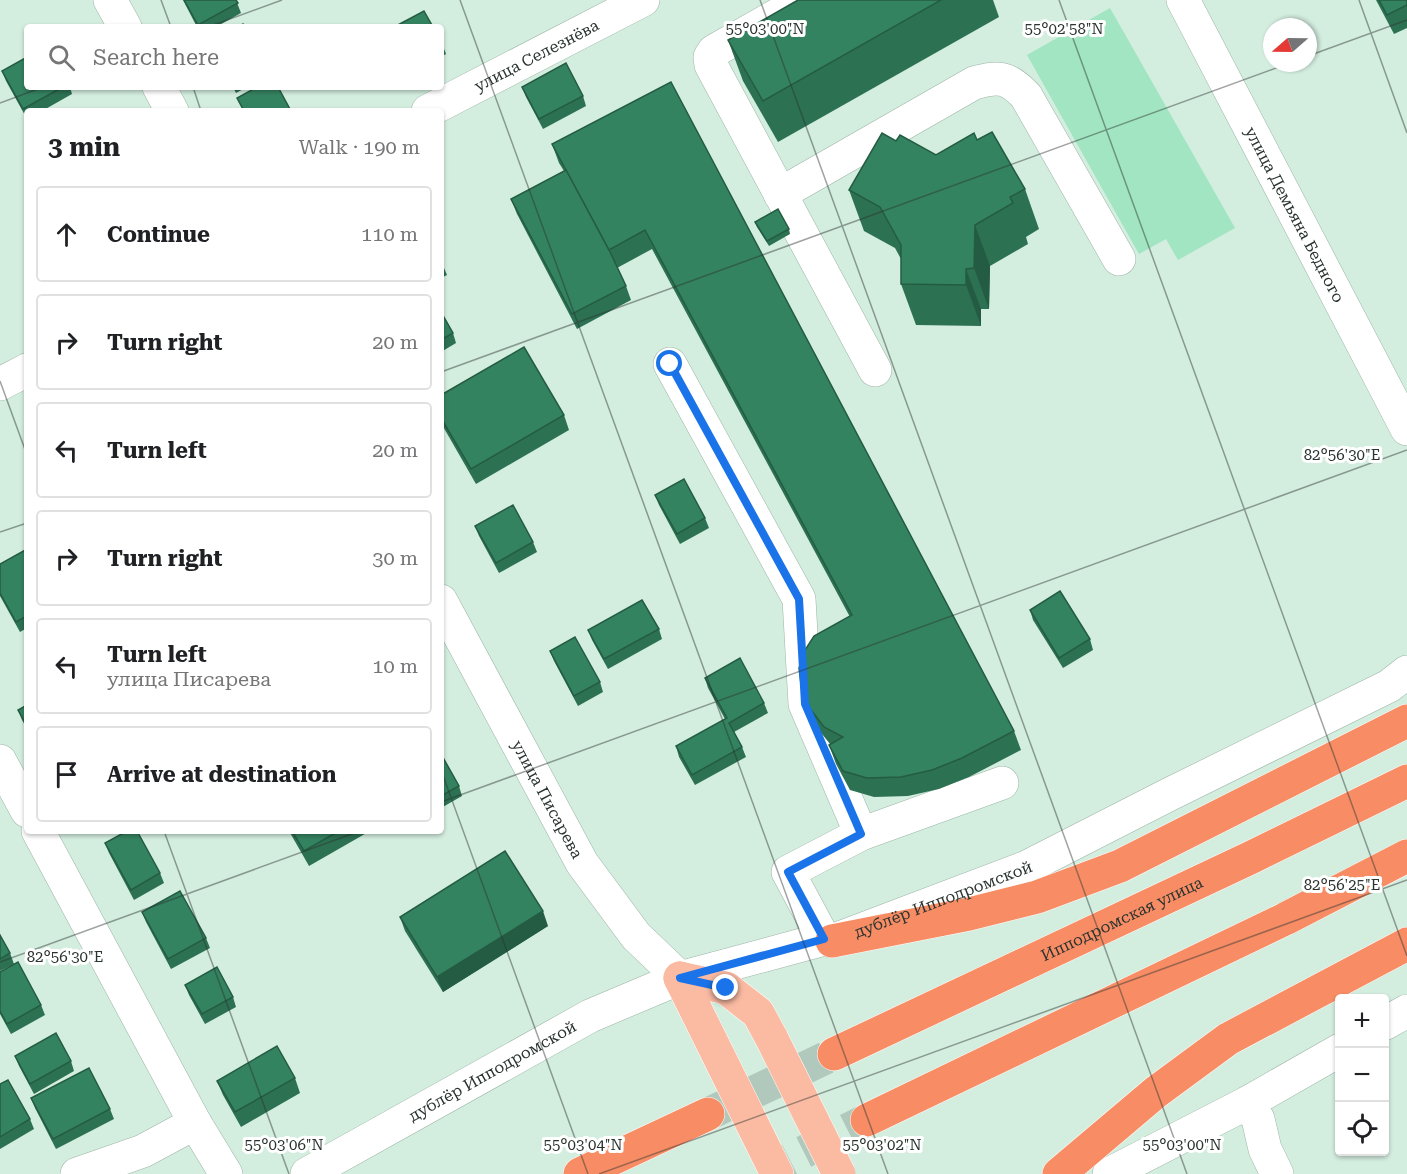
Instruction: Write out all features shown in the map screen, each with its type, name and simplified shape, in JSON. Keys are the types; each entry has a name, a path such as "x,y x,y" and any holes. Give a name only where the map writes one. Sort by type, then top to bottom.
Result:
{"highway":[{"path":"828,940 969,914 1036,897 1120,866 1407,721"},
{"name":"Ипподромская улица","path":"834,1054 1407,782"},
{"path":"867,1120 1285,919 1407,856"},
{"path":"1059,1174 1156,1092 1228,1040 1407,944"},
{"path":"580,1174 708,1114"}],"main road":[{"path":"680,978 726,988 758,1013 839,1174"},
{"name":"улица Писарева","path":"680,978 777,1174"}],"street":[{"path":"110,0 123,24"},
{"path":"804,0 714,51 710,57 711,65 744,104 780,194 875,370"},
{"name":"улица Демьяна Бедного","path":"1183,0 1407,429"},
{"name":"улица Селезнёва","path":"434,108 635,2"},
{"path":"780,194 974,84 990,79 1002,79 1016,85 1026,96 1119,259"},
{"path":"161,90 170,108"},
{"path":"670,364 799,599 805,704 861,834"},
{"path":"0,384 24,372"},
{"name":"улица Писарева","path":"444,608 582,863 636,936 680,978"},
{"name":"дублёр Ипподромской","path":"306,1174 590,1016 680,978 828,940 1027,867 1389,686 1407,672"},
{"path":"0,761 24,806"},
{"path":"828,940 788,872 861,834 1002,783"},
{"path":"40,834 195,1122 226,1174"},
{"path":"1389,1021 1407,1011"},
{"path":"1109,1174 1247,1103 1335,1053"},
{"path":"1247,1103 1257,1119 1265,1149 1277,1174"},
{"path":"76,1174 143,1151 195,1122"}],"green space":[{"path":"1110,8 1235,228 1178,260 1166,239 1139,254 1027,55"}],"building":[{"path":"184,0 236,0 238,3 200,24 197,24"},
{"path":"798,0 941,0 763,101 728,40"},
{"path":"1379,0 1407,0 1407,5 1387,15"},
{"path":"424,11 431,24 400,24"},
{"path":"24,59 24,90 58,90 23,109 2,71"},
{"path":"566,63 583,96 539,119 522,87"},
{"path":"671,82 1014,731 962,758 932,770 901,777 867,778 843,771 829,745 843,737 824,727 811,710 802,692 799,668 805,650 814,636 852,615 645,230 609,250 552,144"},
{"path":"252,90 280,90 289,108 242,108 237,98"},
{"path":"992,132 1025,189 1010,197 1013,203 975,225 974,268 966,269 966,285 901,284 901,245 880,207 849,190 882,133 896,141 900,135 936,155 974,133 977,140"},
{"path":"566,170 626,286 572,314 511,199"},
{"path":"778,209 789,229 767,241 755,222"},
{"path":"444,317 453,333 444,338"},
{"path":"524,347 564,415 471,469 444,423 444,393"},
{"path":"684,479 705,518 677,534 655,495"},
{"path":"513,505 533,542 496,563 475,526"},
{"path":"24,551 24,618 16,622 0,593 0,564"},
{"path":"1060,591 1090,639 1059,658 1030,610"},
{"path":"642,600 659,629 604,659 588,630"},
{"path":"575,637 600,682 574,696 550,651"},
{"path":"740,658 764,703 729,723 742,747 692,775 676,746 727,718 705,678"},
{"path":"24,707 24,721 18,710"},
{"path":"444,759 459,786 444,794"},
{"path":"122,834 139,834 160,873 131,890 105,843"},
{"path":"294,834 334,834 304,851"},
{"path":"505,851 543,911 437,977 400,917"},
{"path":"180,891 206,938 168,959 142,912"},
{"path":"0,935 10,953 0,959"},
{"path":"18,962 41,1005 7,1024 0,1011 0,972"},
{"path":"217,967 233,997 202,1014 185,985"},
{"path":"56,1033 71,1061 30,1084 15,1056"},
{"path":"277,1046 295,1078 235,1112 217,1081"},
{"path":"89,1068 110,1109 53,1139 31,1098"},
{"path":"8,1080 30,1119 0,1137 0,1084"}],"tunnel":[{"path":"708,1114 834,1054"},
{"path":"760,1174 867,1120"}],"route":[{"path":"670,364 799,599 805,704 861,834 788,872 824,939 680,978 726,988"}]}
